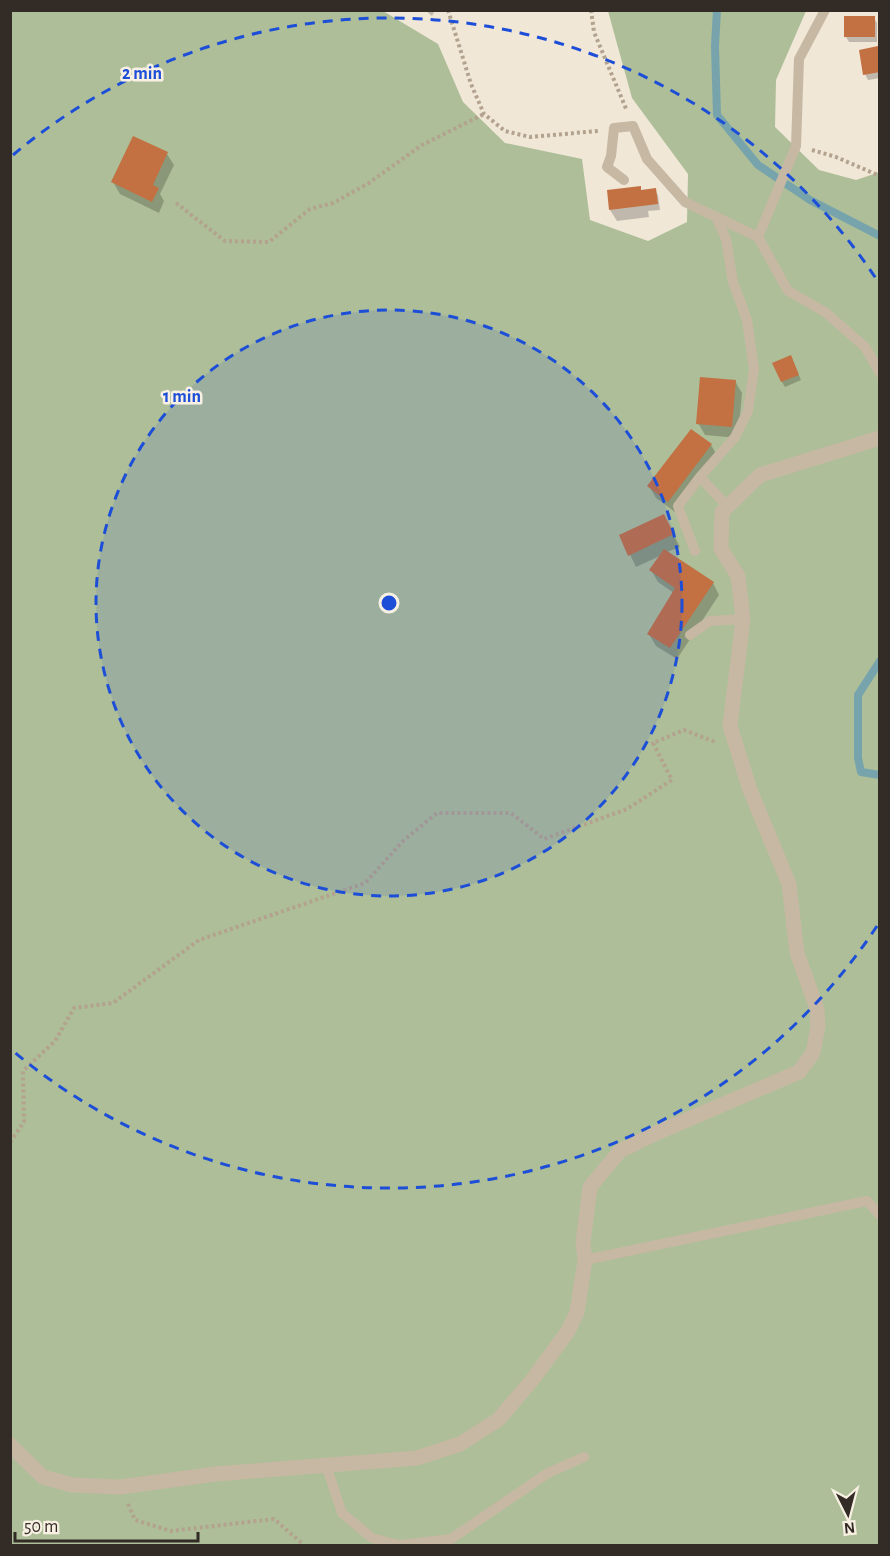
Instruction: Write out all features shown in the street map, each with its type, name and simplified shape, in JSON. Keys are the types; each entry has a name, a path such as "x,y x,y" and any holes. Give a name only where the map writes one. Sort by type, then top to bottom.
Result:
{"street":[{"path":"10,1446 43,1477 72,1485 120,1487 216,1474 417,1458 460,1444 498,1420 533,1379 568,1331 577,1312 585,1260 583,1242 590,1187 620,1151 654,1134 799,1072 813,1053 818,1026 817,1009 797,953 789,884 750,790 730,726 743,619 738,576 721,549 722,512 760,475 879,438"}],"lane":[{"path":"758,237 796,146 800,59 825,10"},
{"path":"624,180 607,167 611,156 614,128 633,126 647,159 685,202 758,237 788,291 825,312 865,347 879,373"},
{"path":"695,551 678,506 735,437 748,411 754,369 747,320 734,282 726,239 716,217"},
{"path":"700,477 728,507"},
{"path":"690,635 711,621 743,619"},
{"path":"585,1260 867,1201 879,1215"},
{"path":"326,1465 342,1513 372,1538 399,1545 451,1539 548,1473 584,1457"}],"path":[{"path":"448,10 471,84 484,114 505,131 530,137 614,128"},
{"path":"591,10 594,32 633,126"},
{"path":"176,202 225,241 269,242 310,209 333,203 369,183 423,145 484,114"},
{"path":"796,146 836,157 879,176"},
{"path":"10,1142 24,1122 23,1071 55,1041 74,1008 113,1003 199,940 364,883 404,840 437,813 511,813 544,839 627,809 672,780 653,743 684,730 713,741 730,726"},
{"path":"120,1487 135,1520 171,1531 274,1519 305,1545"}],"green space":[{"path":"11,11 383,11 438,44 463,102 505,143 582,159 590,220 648,241 687,222 688,174 632,98 608,11 806,11 776,80 775,127 819,170 856,180 880,172 879,1545 11,1546"}],"building":[{"path":"844,16 875,16 875,37 844,37"},
{"path":"878,46 880,72 863,75 859,50"},
{"path":"133,136 168,152 153,185 159,188 152,202 111,182"},
{"path":"641,186 641,190 656,188 658,204 609,210 607,190"},
{"path":"791,355 799,375 781,382 772,363"},
{"path":"700,377 736,380 732,427 696,424"},
{"path":"691,429 712,444 668,502 647,486"},
{"path":"664,514 674,534 628,556 619,535"},
{"path":"664,549 714,582 670,648 647,634 675,588 649,570"}],"waterway":[{"path":"717,10 715,46 717,115 758,165 810,200 880,236"},
{"path":"880,661 858,695 858,758 861,772 880,775"}]}
